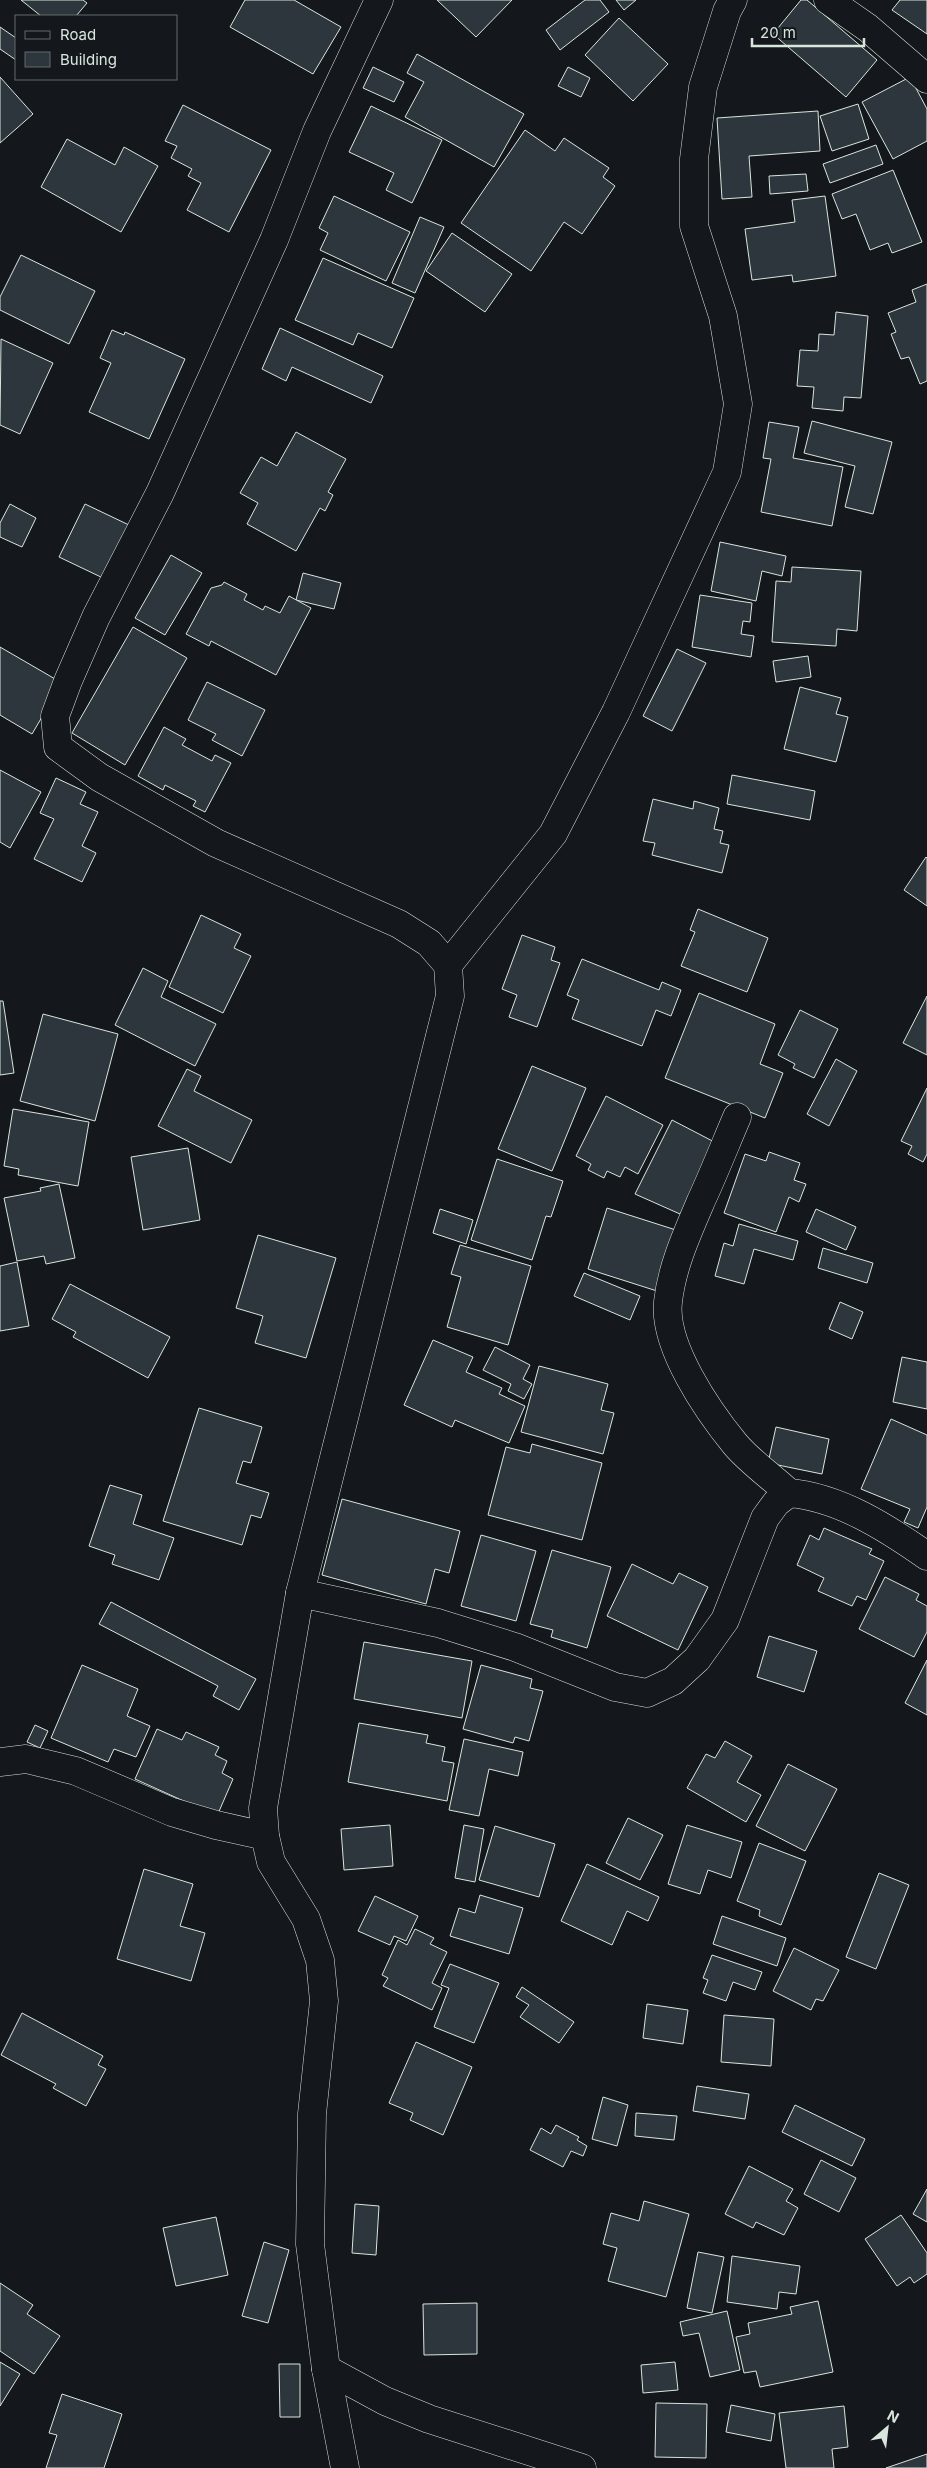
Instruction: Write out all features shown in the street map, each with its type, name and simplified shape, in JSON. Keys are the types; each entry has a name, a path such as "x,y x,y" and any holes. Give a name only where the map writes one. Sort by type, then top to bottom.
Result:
{"street":[{"path":"828,0 875,34 927,79"},
{"path":"345,2468 326,2369 310,2244 312,2114 324,2001 320,1960 306,1919 271,1862 265,1836 263,1808 300,1593 450,996 448,965 429,943 399,924 216,843 99,777 58,747 54,716 96,617 160,493 270,249 368,4"},
{"path":"448,965 553,834 620,703 727,472 738,404 723,316 694,226 694,159 703,87 723,4"},
{"path":"737,1117 684,1239 675,1267 668,1304 671,1334 685,1368 709,1409 736,1446 789,1493 808,1494 864,1517 927,1556"},
{"path":"300,1593 438,1623 515,1647 615,1687 647,1693 673,1682 697,1660 725,1620 765,1518 776,1503 789,1493"},
{"path":"0,1762 26,1759 76,1772 172,1812 216,1825 265,1836"},
{"path":"326,2369 385,2401 429,2420 582,2468"}],"building":[{"path":"21,0 83,0 87,3 77,15 40,15"},
{"path":"245,0 294,0 341,27 313,74 230,27"},
{"path":"437,0 512,0 476,37"},
{"path":"585,0 600,0 609,12 560,50 546,30"},
{"path":"616,0 636,0 624,10"},
{"path":"801,0 807,0 877,60 846,97 773,34"},
{"path":"900,0 927,0 927,34 892,10"},
{"path":"619,18 668,64 633,101 585,55"},
{"path":"0,27 15,37 15,59 0,49"},
{"path":"417,54 524,114 494,167 405,117 424,82 407,73"},
{"path":"373,67 404,82 394,102 363,88"},
{"path":"568,67 590,78 581,97 558,86"},
{"path":"0,77 33,114 0,143"},
{"path":"910,77 927,109 927,141 893,159 862,102"},
{"path":"858,104 869,139 832,151 820,116"},
{"path":"183,105 271,150 229,232 187,210 201,183 188,176 192,169 171,158 177,146 165,141"},
{"path":"371,106 442,140 412,203 386,190 394,173 349,152"},
{"path":"818,111 820,151 749,156 752,197 722,199 717,118"},
{"path":"525,130 555,151 564,138 609,168 603,177 615,186 582,234 564,222 531,271 461,223"},
{"path":"67,139 115,165 124,147 158,166 121,232 41,187"},
{"path":"876,145 883,164 830,183 823,164"},
{"path":"893,170 922,242 892,253 888,243 870,250 856,214 842,219 832,194"},
{"path":"806,174 808,191 770,194 769,176"},
{"path":"334,196 410,232 386,281 320,250 328,233 319,228"},
{"path":"825,196 836,276 793,282 792,275 752,280 745,229 795,222 792,200"},
{"path":"420,217 444,227 415,293 392,283"},
{"path":"452,233 512,274 485,312 426,271"},
{"path":"21,255 95,291 69,344 0,310 0,297"},
{"path":"323,258 414,298 392,348 358,333 353,345 295,320"},
{"path":"927,284 927,381 920,384 909,357 901,359 891,334 896,332 888,313 916,302 912,290"},
{"path":"836,312 868,316 861,398 844,397 843,411 812,408 814,387 797,386 800,350 818,351 819,334 834,335"},
{"path":"280,328 383,376 371,403 292,367 286,381 262,369"},
{"path":"112,330 124,335 125,332 185,359 149,439 89,412 111,363 100,358"},
{"path":"1,339 53,363 20,434 0,425"},
{"path":"812,421 892,442 873,514 845,507 855,466 804,453"},
{"path":"769,422 799,427 793,458 843,467 832,526 761,512 771,459 763,458"},
{"path":"296,432 346,459 328,492 333,495 325,511 320,508 296,551 247,524 258,503 240,493 261,457 277,466"},
{"path":"10,504 36,518 22,547 0,537 0,523"},
{"path":"85,504 129,525 103,578 59,557"},
{"path":"720,542 786,556 782,576 762,571 756,601 711,591"},
{"path":"171,555 202,573 165,635 135,618"},
{"path":"792,567 861,571 857,631 837,629 836,646 772,642 776,581 791,582"},
{"path":"303,573 341,583 334,609 296,600"},
{"path":"224,582 247,594 244,600 263,610 265,606 280,613 289,596 311,608 276,675 211,641 209,646 186,634 211,588 222,585"},
{"path":"700,595 752,603 750,622 743,621 741,634 754,636 751,657 692,647"},
{"path":"133,627 187,658 125,765 72,733"},
{"path":"0,647 62,683 32,734 0,715"},
{"path":"677,649 706,663 672,731 643,716"},
{"path":"808,656 811,677 776,682 773,661"},
{"path":"207,682 265,710 242,756 212,740 216,734 188,720"},
{"path":"800,687 841,698 836,714 848,717 836,762 784,749"},
{"path":"164,727 186,739 182,745 212,761 215,755 231,763 205,812 193,806 196,801 165,785 163,790 138,776"},
{"path":"0,770 41,792 10,848 0,842"},
{"path":"732,775 815,791 810,820 727,804"},
{"path":"56,778 86,792 80,804 98,812 82,846 96,853 82,882 34,859 54,819 40,813"},
{"path":"653,799 693,809 694,801 719,808 714,829 723,831 720,843 729,845 722,873 652,855 655,843 643,841"},
{"path":"927,858 927,906 904,890"},
{"path":"698,909 768,938 747,992 681,966 695,932 690,930"},
{"path":"201,915 241,934 234,948 251,956 223,1013 169,987"},
{"path":"522,935 555,947 551,960 560,963 537,1027 509,1017 517,995 502,989"},
{"path":"582,959 659,990 662,982 681,990 671,1016 656,1010 642,1046 572,1019 579,1000 567,995"},
{"path":"143,968 168,981 161,997 216,1024 195,1066 115,1025"},
{"path":"699,993 775,1024 760,1064 783,1073 765,1118 665,1078"},
{"path":"927,996 927,1055 903,1043"},
{"path":"0,1001 3,1001 14,1073 0,1075"},
{"path":"800,1010 838,1029 814,1078 793,1068 795,1064 778,1055"},
{"path":"43,1014 118,1034 95,1121 20,1101"},
{"path":"836,1059 857,1071 829,1126 807,1114"},
{"path":"532,1066 586,1088 552,1171 498,1149"},
{"path":"187,1069 201,1076 194,1091 252,1120 231,1163 158,1126"},
{"path":"927,1088 927,1154 923,1162 908,1154 912,1146 901,1141"},
{"path":"606,1096 663,1125 638,1174 625,1167 620,1177 607,1171 604,1178 588,1170 591,1164 576,1156"},
{"path":"13,1109 89,1122 78,1186 18,1175 19,1169 4,1166"},
{"path":"672,1120 724,1147 680,1214 635,1194"},
{"path":"188,1148 200,1220 143,1230 131,1157"},
{"path":"769,1152 800,1163 794,1180 806,1184 799,1202 789,1197 776,1232 724,1213 745,1154 766,1161"},
{"path":"497,1159 563,1181 551,1217 546,1216 532,1260 471,1240"},
{"path":"59,1184 75,1258 46,1264 44,1256 17,1261 4,1198 41,1191 40,1188"},
{"path":"607,1208 676,1230 657,1291 588,1269"},
{"path":"440,1209 473,1220 466,1244 433,1233"},
{"path":"816,1209 856,1227 846,1250 806,1232"},
{"path":"739,1224 798,1241 793,1260 754,1249 744,1284 715,1276 724,1243 733,1246"},
{"path":"258,1235 336,1258 306,1358 255,1343 263,1316 236,1308"},
{"path":"460,1245 531,1266 508,1345 447,1327 461,1277 451,1274"},
{"path":"823,1248 873,1263 867,1283 818,1268"},
{"path":"17,1262 29,1326 0,1331 0,1266"},
{"path":"584,1273 640,1296 630,1320 574,1296"},
{"path":"70,1284 170,1337 148,1378 73,1337 76,1332 52,1319"},
{"path":"840,1302 863,1312 852,1339 829,1329"},
{"path":"433,1340 473,1357 466,1372 502,1388 499,1394 525,1406 509,1443 455,1420 452,1427 404,1405"},
{"path":"495,1347 530,1365 523,1379 532,1384 524,1399 508,1391 511,1384 483,1370"},
{"path":"902,1357 927,1362 927,1409 893,1402"},
{"path":"539,1366 608,1384 601,1410 614,1413 603,1454 521,1432"},
{"path":"199,1408 262,1427 251,1463 243,1461 236,1483 269,1493 261,1518 251,1515 242,1545 163,1521"},
{"path":"891,1419 927,1435 927,1507 918,1528 904,1522 910,1509 861,1489"},
{"path":"776,1427 829,1439 822,1474 768,1463"},
{"path":"532,1444 602,1463 582,1540 488,1515 506,1447 530,1453"},
{"path":"110,1485 142,1495 133,1524 174,1538 159,1580 112,1564 115,1555 89,1546"},
{"path":"342,1499 460,1531 449,1573 435,1569 426,1604 322,1575"},
{"path":"824,1528 872,1549 869,1554 884,1561 866,1600 857,1596 852,1606 818,1591 824,1578 797,1565 810,1535 819,1540"},
{"path":"481,1535 536,1551 516,1621 461,1606"},
{"path":"552,1550 611,1567 587,1648 551,1637 553,1630 530,1624"},
{"path":"632,1564 673,1584 679,1573 708,1587 678,1650 607,1616"},
{"path":"885,1577 919,1594 916,1600 927,1606 927,1632 914,1657 859,1629"},
{"path":"111,1602 256,1679 239,1710 213,1696 218,1686 99,1624"},
{"path":"769,1636 817,1651 804,1692 757,1677"},
{"path":"364,1642 472,1661 462,1718 354,1699"},
{"path":"927,1660 927,1715 905,1703"},
{"path":"82,1665 138,1689 127,1716 150,1726 136,1757 114,1749 108,1762 51,1738"},
{"path":"481,1665 532,1679 530,1688 543,1691 529,1741 515,1737 513,1743 463,1729"},
{"path":"359,1723 428,1735 426,1743 445,1747 442,1761 454,1763 447,1801 348,1782"},
{"path":"35,1725 48,1731 40,1748 27,1742"},
{"path":"157,1729 182,1740 186,1732 219,1747 215,1755 227,1761 222,1773 233,1779 217,1816 135,1779"},
{"path":"464,1739 523,1752 518,1776 489,1769 479,1816 449,1810"},
{"path":"725,1741 752,1756 737,1782 761,1795 746,1822 687,1788 706,1754 715,1758"},
{"path":"788,1764 837,1789 805,1851 756,1826"},
{"path":"628,1818 663,1835 640,1880 606,1863"},
{"path":"390,1825 393,1866 344,1870 341,1829"},
{"path":"464,1825 484,1829 475,1882 455,1878"},
{"path":"687,1825 742,1842 731,1878 708,1870 700,1894 668,1884"},
{"path":"495,1826 555,1844 539,1897 479,1880"},
{"path":"759,1843 806,1861 781,1925 759,1916 760,1910 737,1901"},
{"path":"587,1864 659,1897 648,1921 627,1911 612,1945 561,1921"},
{"path":"144,1869 193,1884 180,1926 205,1933 191,1981 117,1959"},
{"path":"879,1873 909,1885 876,1969 846,1957"},
{"path":"480,1895 523,1908 509,1954 450,1936 459,1908 475,1913"},
{"path":"375,1896 418,1916 406,1941 394,1936 390,1945 358,1931"},
{"path":"722,1916 786,1938 777,1966 713,1944"},
{"path":"415,1929 434,1938 430,1944 447,1952 432,1983 442,1988 432,2010 383,1986 388,1978 382,1975 398,1940 407,1945"},
{"path":"794,1948 839,1970 823,2001 816,1999 811,2010 773,1991"},
{"path":"712,1955 762,1972 755,1990 733,1982 726,2001 703,1993 708,1980 703,1978"},
{"path":"450,1964 499,1983 474,2043 434,2027 449,1988 441,1985"},
{"path":"522,1987 574,2022 559,2043 520,2017 529,2005 516,1997"},
{"path":"647,2004 688,2010 683,2044 643,2038"},
{"path":"22,2013 103,2056 98,2065 106,2069 86,2106 53,2088 56,2084 1,2055"},
{"path":"724,2015 774,2019 771,2066 721,2062"},
{"path":"416,2042 472,2067 443,2135 410,2120 413,2113 389,2103"},
{"path":"697,2086 749,2094 745,2119 693,2111"},
{"path":"603,2097 628,2105 617,2146 592,2139"},
{"path":"795,2105 865,2139 852,2166 782,2132"},
{"path":"636,2113 677,2116 674,2140 635,2136"},
{"path":"556,2125 579,2137 577,2140 587,2146 583,2156 571,2151 563,2167 530,2150 541,2128 551,2134"},
{"path":"821,2160 856,2178 839,2212 804,2194"},
{"path":"749,2166 793,2189 786,2201 798,2208 784,2235 756,2222 753,2228 725,2214"},
{"path":"927,2189 927,2222 913,2214"},
{"path":"644,2201 689,2214 666,2297 608,2281 617,2248 603,2244 611,2213 639,2221"},
{"path":"355,2204 379,2206 376,2255 352,2253"},
{"path":"901,2215 927,2253 927,2274 914,2283 910,2277 897,2286 865,2239"},
{"path":"216,2217 228,2275 176,2286 163,2228"},
{"path":"264,2242 289,2250 268,2323 242,2316"},
{"path":"698,2252 724,2257 712,2313 687,2308"},
{"path":"732,2256 800,2266 796,2294 779,2292 777,2309 727,2302"},
{"path":"0,2283 33,2305 27,2314 60,2336 34,2374 0,2351"},
{"path":"818,2301 833,2372 760,2387 756,2371 744,2373 736,2337 750,2334 748,2323 792,2314 790,2307"},
{"path":"477,2303 477,2354 424,2355 423,2304"},
{"path":"727,2311 740,2370 710,2377 699,2333 683,2336 680,2322"},
{"path":"0,2362 20,2374 0,2406"},
{"path":"675,2362 678,2390 643,2393 641,2365"},
{"path":"279,2364 300,2364 300,2417 280,2417"},
{"path":"62,2394 122,2414 104,2468 46,2468 57,2435 49,2433"},
{"path":"656,2403 707,2404 706,2458 655,2457"},
{"path":"731,2405 775,2414 771,2441 726,2432"},
{"path":"844,2406 848,2447 832,2449 834,2468 786,2468 779,2413"},
{"path":"927,2454 927,2468 886,2468"}]}
